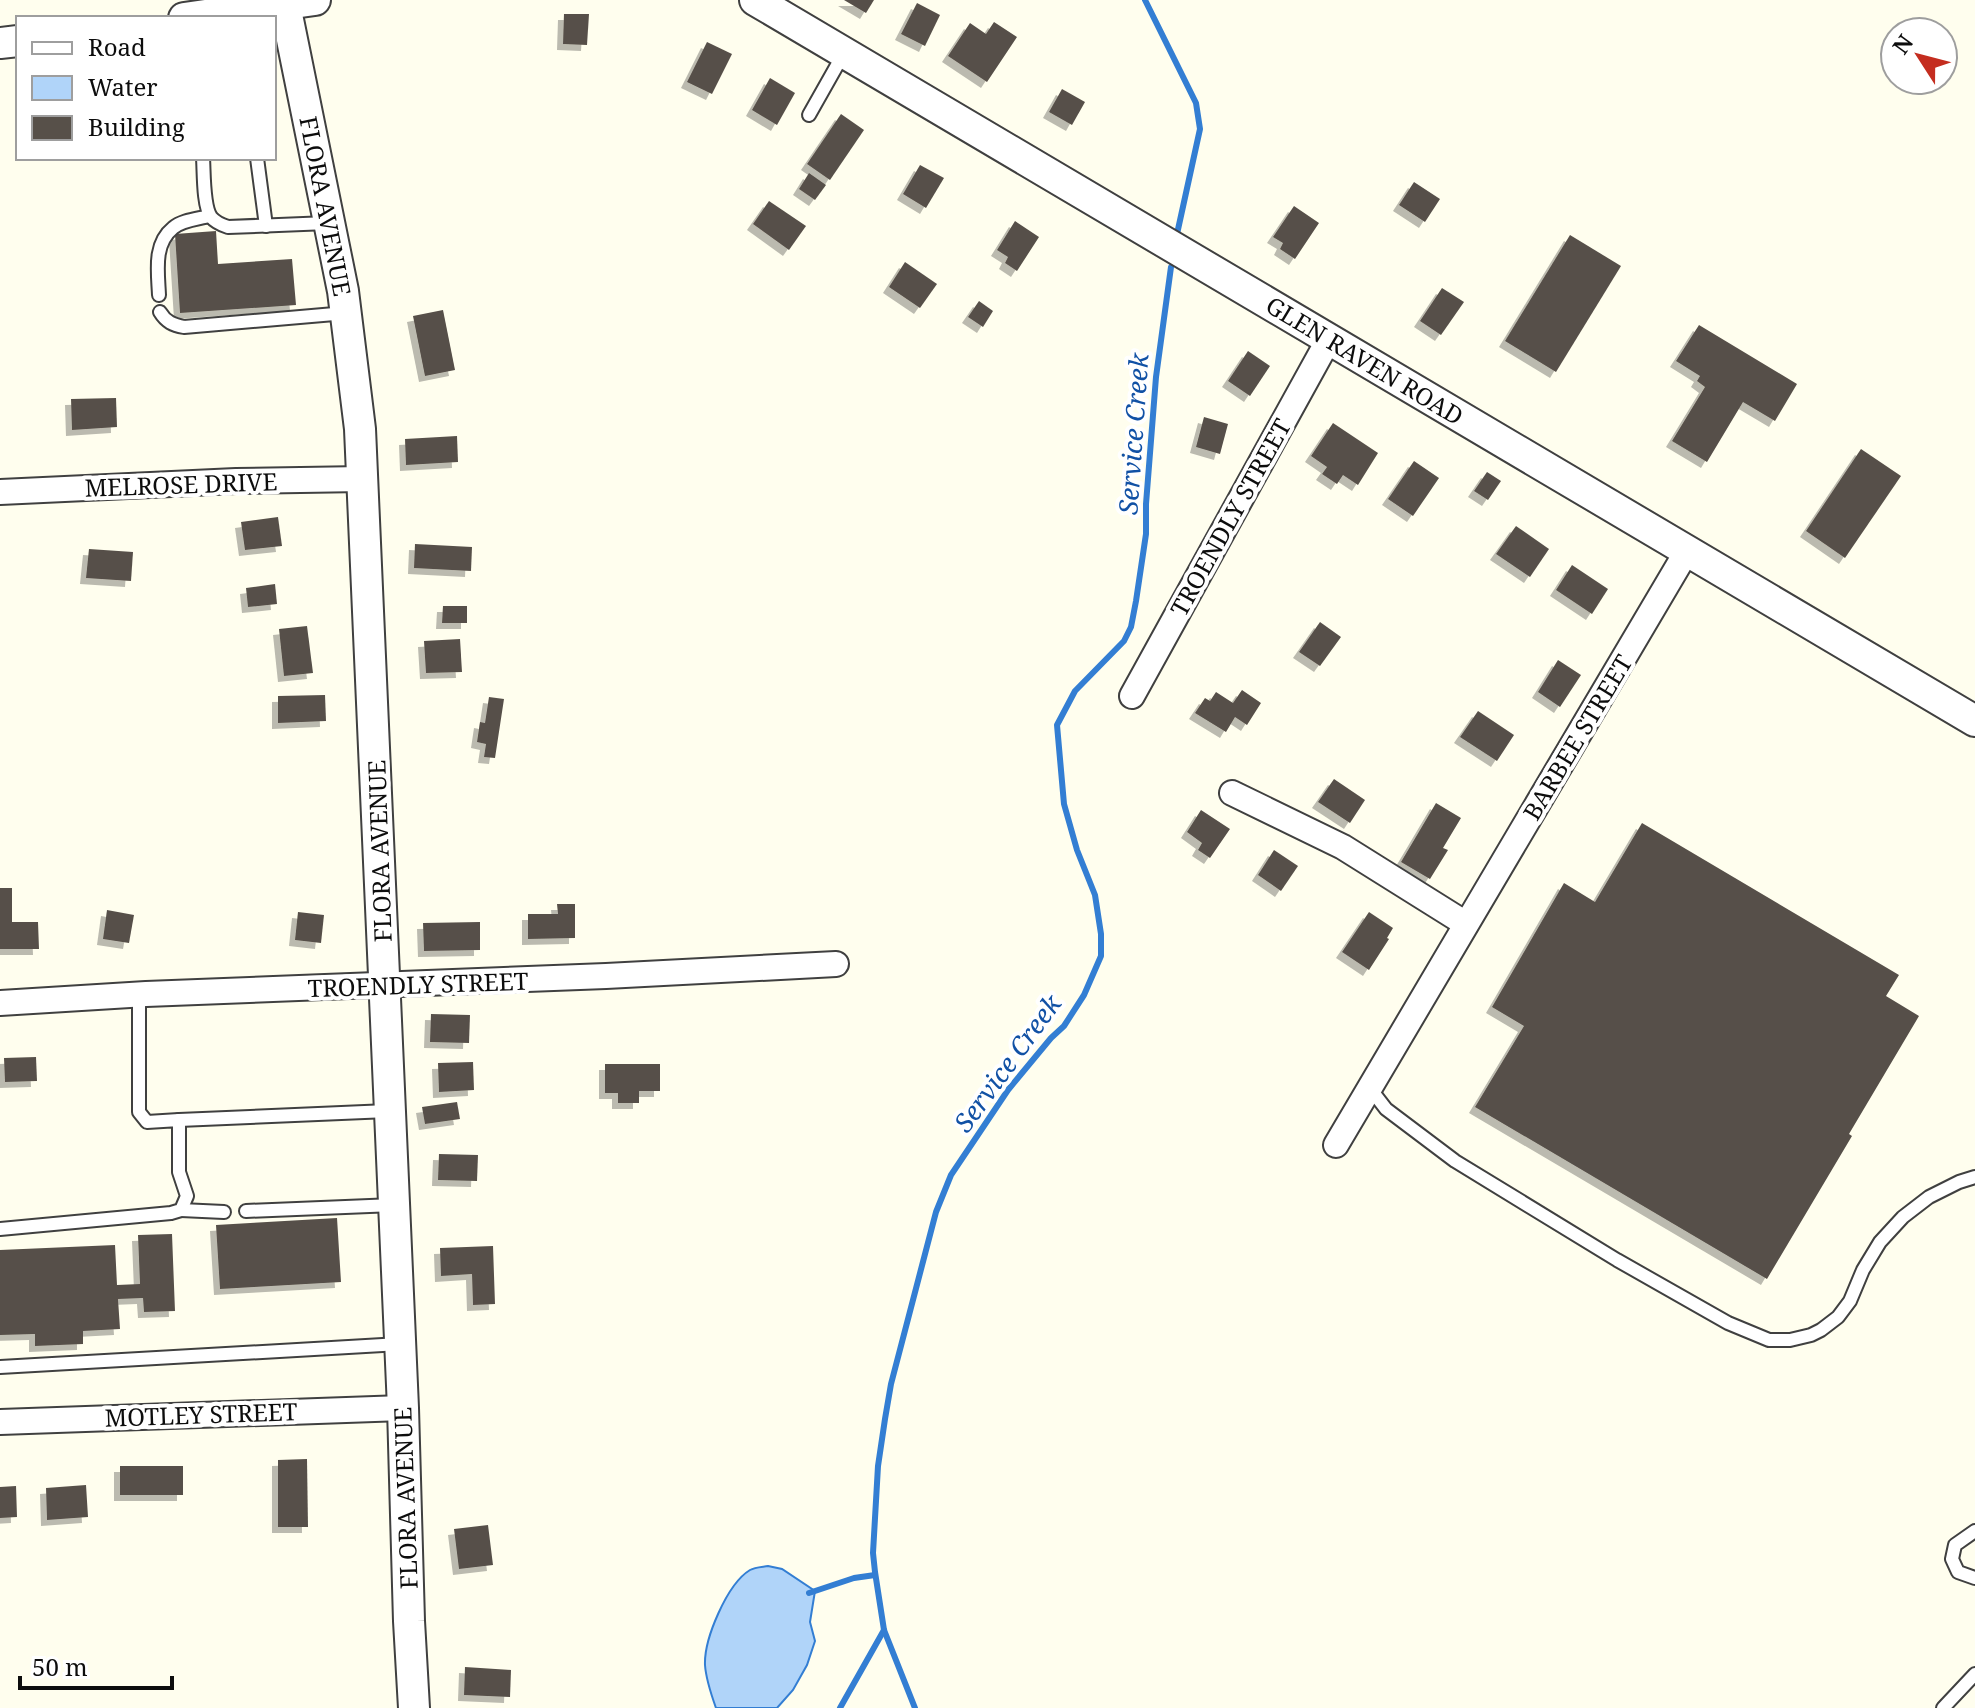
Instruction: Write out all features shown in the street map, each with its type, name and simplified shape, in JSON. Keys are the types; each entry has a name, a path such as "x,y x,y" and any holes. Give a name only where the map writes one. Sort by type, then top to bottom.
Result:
{"street":[{"name":"GLEN RAVEN ROAD","path":"755,0 1975,721"},
{"path":"193,14 295,1"},
{"name":"FLORA AVENUE","path":"295,1 358,405 414,1708"},
{"name":"TROENDLY STREET","path":"1132,696 1329,339"},
{"name":"MELROSE DRIVE","path":"0,492 363,479"},
{"name":"BARBEE STREET","path":"1336,1145 1687,551"},
{"path":"1232,793 1343,847 1466,924"},
{"name":"TROENDLY STREET","path":"0,1003 836,964"},
{"name":"MOTLEY STREET","path":"0,1422 403,1408"}],"lane":[{"path":"809,115 844,53"},
{"path":"203,160 209,216 217,223 228,227 331,223"},
{"path":"257,160 266,226"},
{"path":"159,295 157,257 162,242 172,228 209,216"},
{"path":"160,312 169,322 184,327 346,313"},
{"path":"139,995 139,1112 147,1122 390,1111"},
{"path":"1369,1087 1386,1109 1455,1161 1617,1260 1728,1323 1769,1340 1790,1340 1811,1335 1838,1317 1850,1301 1863,1270 1880,1242 1903,1217 1929,1197 1975,1177"},
{"path":"179,1120 179,1172 187,1196 181,1210"},
{"path":"246,1211 394,1205"},
{"path":"0,1229 181,1210 224,1212"},
{"path":"0,1367 400,1344"},
{"path":"1975,1531 1955,1545 1952,1559 1958,1572 1975,1578"},
{"path":"1943,1708 1975,1674"}],"water":[{"path":"768,1566 782,1569 815,1591 810,1622 815,1641 807,1665 793,1690 777,1708 716,1708 705,1665 708,1641 718,1613 741,1577 752,1569"}],"building":[{"path":"844,0 874,0 866,13"},
{"path":"917,3 940,15 925,46 901,34"},
{"path":"564,14 589,14 587,45 563,44"},
{"path":"994,22 1017,37 987,82 948,56 970,23 986,34"},
{"path":"707,42 732,54 712,94 687,82"},
{"path":"770,78 795,93 777,125 752,110"},
{"path":"1062,89 1085,102 1072,125 1049,112"},
{"path":"841,114 864,130 830,180 807,164"},
{"path":"920,165 944,178 926,208 903,194"},
{"path":"809,173 826,185 815,200 799,189"},
{"path":"1414,182 1440,199 1425,222 1399,205"},
{"path":"769,201 806,226 789,250 753,224"},
{"path":"1294,206 1319,223 1295,259 1280,249 1283,243 1273,237"},
{"path":"1015,221 1039,237 1017,271 1005,263 1008,257 997,250"},
{"path":"216,231 218,264 292,259 296,305 180,313 175,234"},
{"path":"1570,235 1621,266 1556,372 1505,341"},
{"path":"905,262 937,284 920,308 889,287"},
{"path":"1442,288 1464,302 1441,335 1420,321"},
{"path":"979,301 993,311 983,327 968,317"},
{"path":"443,310 455,370 425,376 413,316"},
{"path":"1699,325 1797,384 1775,421 1743,402 1707,462 1672,441 1705,387 1697,381 1700,376 1676,361"},
{"path":"1248,351 1270,366 1250,396 1228,381"},
{"path":"116,398 117,427 72,430 71,399"},
{"path":"1204,417 1228,424 1220,454 1196,447"},
{"path":"1333,423 1378,453 1358,485 1343,475 1337,484 1322,474 1327,467 1311,456"},
{"path":"457,436 458,462 406,465 405,439"},
{"path":"1861,449 1901,476 1845,558 1806,531"},
{"path":"1414,461 1439,478 1413,516 1388,499"},
{"path":"1487,472 1501,481 1488,500 1474,491"},
{"path":"278,517 282,546 245,550 241,522"},
{"path":"1516,526 1549,549 1530,577 1496,554"},
{"path":"415,544 472,547 471,571 414,568"},
{"path":"89,549 133,552 131,581 86,578"},
{"path":"1572,565 1608,589 1592,614 1556,590"},
{"path":"275,584 277,604 248,607 246,588"},
{"path":"443,606 467,606 467,623 442,623"},
{"path":"1320,622 1341,637 1320,666 1299,652"},
{"path":"307,626 313,673 284,676 279,629"},
{"path":"460,639 462,672 426,673 424,641"},
{"path":"1558,660 1581,675 1560,707 1538,692"},
{"path":"1242,690 1261,703 1247,725 1235,717 1226,732 1195,713 1205,698 1210,701 1216,692 1233,703"},
{"path":"325,695 326,721 278,723 278,696"},
{"path":"489,697 504,699 495,758 484,757 486,744 477,742 480,722 485,723"},
{"path":"1478,711 1514,735 1497,761 1460,737"},
{"path":"1334,779 1365,800 1350,823 1318,802"},
{"path":"1436,803 1461,818 1443,848 1448,850 1430,879 1401,862"},
{"path":"1201,810 1230,829 1210,858 1198,850 1202,843 1187,832"},
{"path":"1642,823 1899,975 1886,996 1919,1016 1767,1279 1475,1107 1524,1026 1492,1007 1564,883 1595,902"},
{"path":"1274,850 1298,866 1281,891 1258,875"},
{"path":"0,888 12,888 12,922 38,922 39,949 0,949"},
{"path":"557,904 575,904 575,938 528,939 528,914 558,914"},
{"path":"107,910 134,915 129,943 103,939"},
{"path":"298,912 324,915 321,943 295,940"},
{"path":"1369,912 1393,928 1369,970 1342,952"},
{"path":"480,922 480,950 424,951 423,923"},
{"path":"431,1014 470,1015 469,1043 430,1042"},
{"path":"36,1057 37,1081 5,1082 4,1058"},
{"path":"473,1062 474,1090 439,1092 438,1063"},
{"path":"605,1064 660,1064 660,1091 639,1091 639,1103 618,1103 618,1093 605,1093"},
{"path":"457,1102 460,1119 425,1124 422,1107"},
{"path":"439,1154 478,1155 477,1181 438,1180"},
{"path":"337,1218 341,1282 220,1289 216,1225"},
{"path":"172,1234 175,1311 144,1312 143,1298 118,1299 120,1329 83,1331 83,1344 35,1346 35,1334 0,1335 0,1250 115,1245 117,1285 140,1284 138,1235"},
{"path":"493,1246 495,1304 473,1305 472,1274 441,1276 440,1248"},
{"path":"307,1459 308,1527 278,1527 278,1460"},
{"path":"120,1466 183,1466 183,1495 120,1495"},
{"path":"86,1485 88,1517 47,1520 46,1488"},
{"path":"16,1486 17,1517 0,1518 0,1487"},
{"path":"488,1525 493,1565 459,1569 454,1529"},
{"path":"465,1667 511,1670 510,1697 464,1695"}],"waterway":[{"name":"Service Creek","path":"1145,0 1196,103 1200,129 1177,234"},
{"name":"Service Creek","path":"915,1708 884,1630 873,1553 878,1466 891,1384 936,1212 951,1175 1008,1090 1064,1026 1084,995 1101,956 1095,895 1077,850 1064,804 1057,725 1075,691 1124,641 1131,627 1146,534 1156,377 1171,267"},
{"path":"809,1593 854,1578 875,1575"},
{"path":"840,1708 884,1630"}]}
